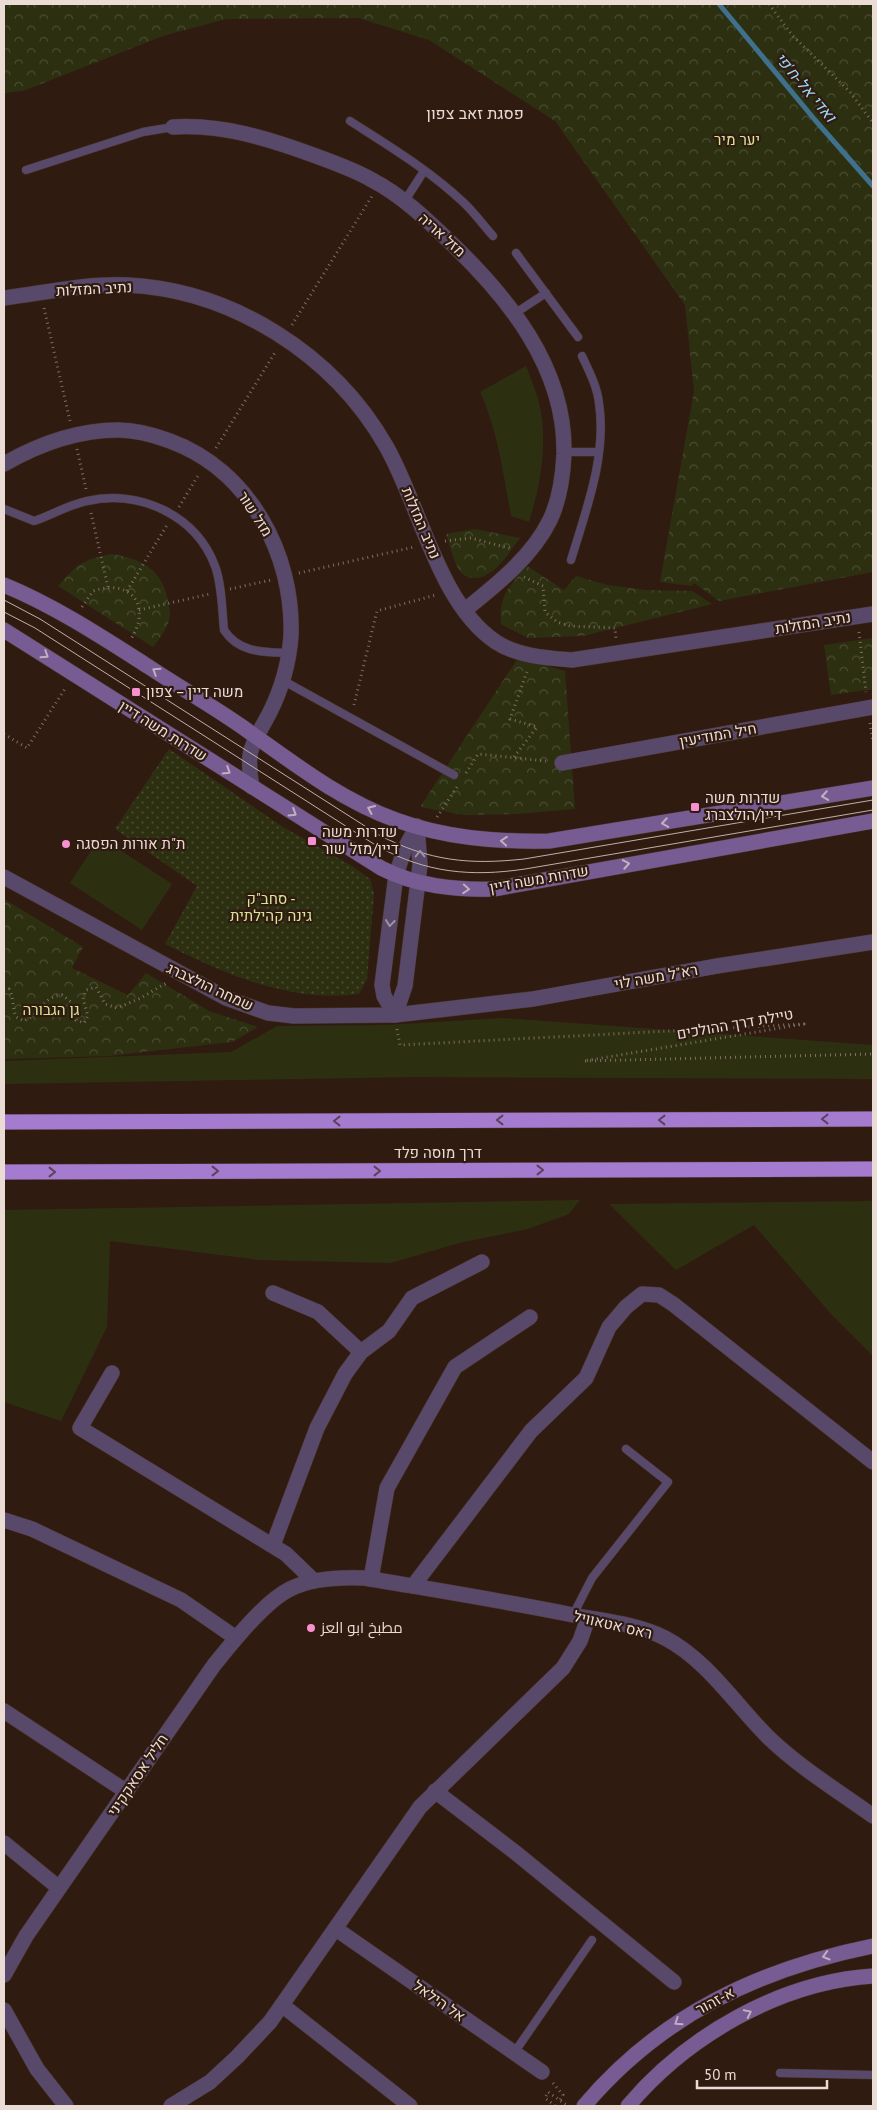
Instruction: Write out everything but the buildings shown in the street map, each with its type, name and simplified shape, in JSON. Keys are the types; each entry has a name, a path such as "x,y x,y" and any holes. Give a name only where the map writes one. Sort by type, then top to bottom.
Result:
{"highway":[{"path":"4,1122 873,1119"},
{"name":"דרך מוסה פלד","path":"4,1172 873,1169"}],"street":[{"name":"מזל אריה","path":"173,128 197,126 236,131 306,153 372,179 404,202 469,260 496,290 537,348 559,402 564,437 564,470 558,497 550,520 540,538 527,554 511,571 465,610"},
{"name":"נתיב המזלות","path":"4,298 91,287 127,285 157,289 188,295 231,309 253,318 284,338 337,383 362,412 386,445 453,591 465,610 482,630 497,642 533,655 572,660 873,614"},
{"name":"מזל שור","path":"4,464 27,450 76,434 119,430 141,432 184,446 208,461 232,481 247,497 275,544 285,576 291,636 282,680 270,712 255,737 249,763 252,787"},
{"path":"4,585 24,593 74,620 124,651 255,737 308,775 368,808 423,828 484,839 515,842 549,841 873,788"},
{"name":"שדרות משה דיין","path":"4,630 252,787 396,875 418,883 454,888 494,889 873,821"},
{"name":"חיל המודיעין","path":"562,763 871,707"},
{"path":"395,1015 384,996 382,985 396,875 405,848 423,828"},
{"path":"395,1015 405,986 423,828"},
{"name":"שמחה הולצברג","path":"4,877 226,998 268,1013 315,1017 395,1015 438,1010"},
{"name":"רא\"ל משה לוי","path":"438,1010 533,999 727,964 873,942"},
{"path":"273,1545 317,1428 345,1374 361,1352 389,1331 412,1298 482,1262"},
{"path":"273,1293 318,1312 361,1352"},
{"path":"413,1586 531,1431 586,1378 609,1327 626,1306 642,1294 659,1295 674,1304 873,1462"},
{"path":"371,1579 387,1488 455,1367 530,1317"},
{"path":"112,1373 80,1428 273,1545 286,1554 314,1581"},
{"path":"4,1520 32,1529 181,1600 236,1638"},
{"name":"ראס אטאוויל","path":"289,1589 314,1581 345,1577 371,1579 529,1606 641,1629 664,1638 684,1651 711,1674 769,1738 816,1776 873,1816"},
{"name":"חליל אסאקקיני","path":"4,1975 26,1936 214,1665 236,1638 267,1607 289,1589"},
{"path":"171,2106 210,2082 270,2022 420,1807 563,1668 580,1641 580,1617"},
{"path":"4,1711 127,1792"},
{"path":"435,1791 516,1853 674,1982"},
{"path":"4,1843 59,1888"},
{"name":"אל הילאל","path":"336,1929 542,2072"},
{"name":"א-זהור","path":"584,2106 633,2055 706,2004 772,1973 829,1955 873,1946"},
{"name":"א-זהור","path":"628,2106 644,2087 671,2061 722,2025 782,1996 827,1984 873,1976"},
{"path":"282,2005 410,2106"},
{"path":"4,2010 37,2070 66,2106"}],"lane":[{"path":"350,121 424,171 464,203 494,236"},
{"name":"מזל אריה","path":"26,170 143,132 173,128"},
{"path":"404,202 424,171"},
{"path":"516,252 578,337"},
{"path":"514,314 546,293"},
{"path":"571,560 590,497 600,432 599,403 594,382 582,356"},
{"path":"564,452 598,452"},
{"path":"4,509 34,521 69,506 108,498 132,500 152,505 174,515 198,536 208,550 216,568 224,630 229,638 251,651 289,653"},
{"path":"282,680 454,775"},
{"path":"580,1617 592,1578 668,1482 626,1449"},
{"path":"514,2052 592,1940"},
{"path":"780,2073 873,2075"}],"path":[{"path":"769,4 792,35 850,92 873,123"},
{"path":"127,591 379,184"},
{"path":"139,610 430,543 471,538 527,554"},
{"path":"511,571 543,586 545,612 557,622 570,626 615,628 616,654"},
{"path":"74,620 93,591 115,586 127,591 135,599 139,610 139,622 124,651"},
{"path":"350,718 377,611 453,591"},
{"path":"857,617 871,707 873,742"},
{"path":"513,758 536,727 510,719 533,655"},
{"path":"4,734 26,748 75,674"},
{"path":"423,828 478,754 562,763"},
{"path":"4,991 9,989 13,998 13,1009 16,1017 24,1021 36,1014 46,1000 62,995 71,1002 76,1020 84,1023 88,1016 83,999 86,990 96,987 105,1004 117,1008 141,998 180,974"},
{"name":"טיילת דרך ההולכים","path":"395,1015 400,1045 804,1024 584,1061 873,1054"},
{"path":"542,2072 563,2095 560,2100"},
{"path":"555,2106 545,2098 548,2092 569,2106"}],"green space":[{"name":"יער מיר","path":"4,4 873,4 873,572 719,601 694,583 692,586 660,582 694,391 685,305 555,121 429,40 359,18 226,19 163,36 23,91 4,93"},
{"path":"526,366 538,399 543,429 540,477 529,522 511,516 496,437 480,392"},
{"path":"475,529 520,538 494,570 487,575 472,578 465,576 459,570 446,534"},
{"path":"112,554 133,559 149,567 156,573 165,590 170,616 166,629 153,647 58,586 81,564 93,558"},
{"path":"527,566 564,590 576,576 607,585 646,590 692,591 712,604 583,636 528,638 501,624 503,598 515,579"},
{"path":"873,638 873,689 831,695 824,645"},
{"path":"518,658 565,671 575,809 517,814 465,815 420,807"},
{"name":"סחב\"ק - גינה קהילתית","path":"169,749 283,827 352,866 370,879 374,894 367,979 359,994 334,996 308,994 259,984 211,966 165,944 197,886 115,829"},
{"path":"100,837 172,884 142,930 70,883"},
{"name":"גן הגבורה","path":"4,899 83,947 72,968 128,995 146,973 209,1011 258,1027 232,1042 108,1056 4,1059"},
{"path":"503,1018 873,1045 873,1079 415,1077 4,1084 4,1061 231,1052 277,1026 386,1025"},
{"path":"580,1200 569,1214 528,1229 459,1243 391,1263 259,1260 110,1241 107,1327 61,1421 4,1402 4,1210"},
{"path":"873,1201 873,1356 831,1314 754,1225 676,1270 609,1204"}],"waterway":[{"name":"ואדי אל-ח'פי","path":"719,4 815,120 873,186"}],"tram line":[{"path":"4,600 40,619 379,835 397,844 432,856 467,861 524,859 873,800"},
{"path":"4,612 35,628 377,846 395,855 431,867 449,871 486,873 525,869 873,810"}],"place":[{"name":"משה דיין – צפון","path":"136,692"},
{"name":"שדרות משה דיין/הולצברג","path":"695,807"},
{"name":"שדרות משה דיין/מזל שור","path":"312,841"},
{"name":"ת\"ת אורות הפסגה","path":"66,844"},
{"name":"مطبخ ابو العز","path":"311,1628"}],"district":[{"name":"פסגת זאב צפון","path":"475,113"}]}
